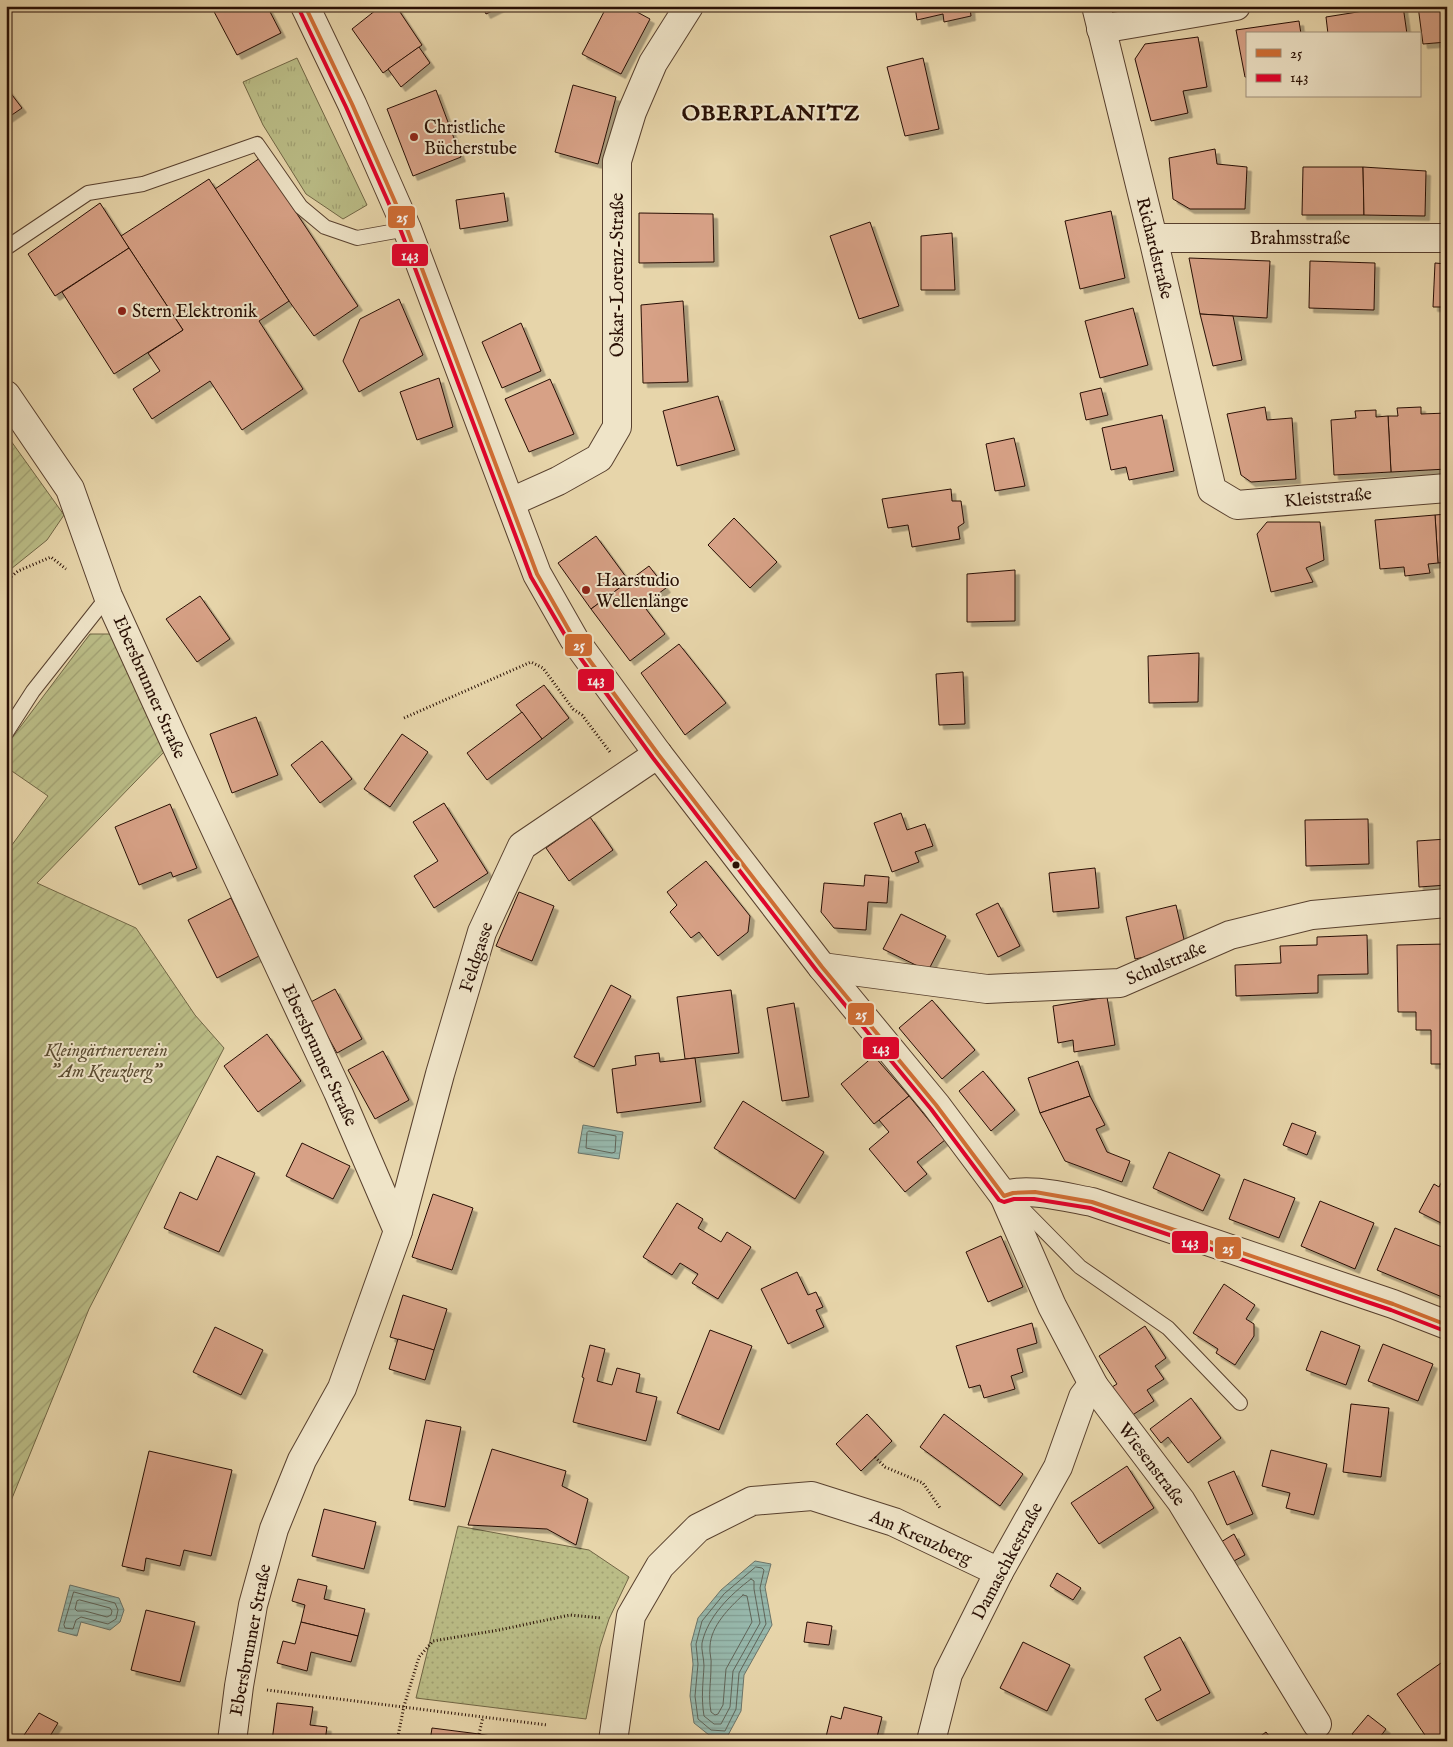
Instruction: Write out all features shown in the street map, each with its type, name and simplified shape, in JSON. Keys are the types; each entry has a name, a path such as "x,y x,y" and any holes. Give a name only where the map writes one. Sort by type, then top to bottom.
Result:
{"street":[{"name":"Wiesenstraße","path":"305,6 352,104 407,230 537,574 574,639 658,754 822,967 936,1105 1004,1196 1052,1306 1094,1386 1181,1501 1317,1724"},
{"name":"Oskar-Lorenz-Straße","path":"511,502 558,481 599,458 617,427 617,161 632,112 653,64 689,6"},
{"path":"1098,18 1236,6"},
{"name":"Richardstraße","path":"1098,18 1153,238 1212,490"},
{"name":"Brahmsstraße","path":"1153,238 1447,238"},
{"name":"Ebersbrunner Straße","path":"6,395 70,489 108,596 338,1092 398,1231 342,1388 302,1460 286,1495 274,1529 253,1605 232,1741"},
{"name":"Kleiststraße","path":"1212,490 1236,504 1447,488"},
{"name":"Feldgasse","path":"398,1231 440,1074 482,932 522,846 658,754"},
{"name":"Schulstraße","path":"822,967 986,989 1120,983 1230,935 1312,915 1447,903"},
{"path":"1004,1196 1012,1192 1051,1194 1092,1202 1383,1300 1447,1325"},
{"name":"Damaschkestraße","path":"931,1741 948,1674 1000,1572 1058,1467 1083,1397 1094,1386"},
{"name":"Am Kreuzberg","path":"613,1741 631,1616 660,1566 698,1528 752,1500 812,1496 894,1522 1000,1572"}],"lane":[{"path":"6,248 88,193 143,184 258,144 301,207 325,227 356,238 407,230"},
{"path":"6,733 33,691 108,596"},
{"path":"1004,1196 1010,1197 1017,1202 1065,1253 1080,1266 1168,1328 1240,1403"}],"path":[{"path":"6,580 18,571 51,557 66,570 70,577"},
{"path":"404,718 530,662 543,668 574,709 582,715 627,775"},
{"path":"875,1457 885,1467 923,1483 940,1508"},
{"path":"397,1741 404,1706 419,1657 433,1641 570,1615 609,1619 631,1616"},
{"path":"239,1686 547,1724"},
{"path":"479,1734 483,1717"}],"green space":[{"path":"297,58 367,205 343,219 306,194 263,125 243,82"},
{"path":"6,434 64,515 47,540 6,573"},
{"name":"Kleingärtnerverein \"Am Kreuzberg\"","path":"90,634 113,634 165,751 37,883 136,928 195,1015 224,1048 89,1309 6,1513 6,853 48,796 6,767 6,746"},
{"path":"458,1526 589,1550 629,1577 609,1619 600,1647 586,1719 416,1698"}],"water":[{"path":"583,1125 623,1132 619,1159 578,1153"},
{"path":"755,1561 771,1564 765,1587 772,1625 744,1675 741,1711 727,1737 709,1735 694,1723 690,1696 693,1664 691,1644 698,1618 721,1590"},
{"path":"70,1585 119,1598 124,1610 120,1622 110,1630 81,1622 77,1636 58,1631"}],"building":[{"path":"211,6 267,6 281,33 237,55"},
{"path":"381,6 396,6 422,45 383,73 352,29"},
{"path":"482,6 502,6 486,14"},
{"path":"607,6 626,6 650,19 621,74 582,54"},
{"path":"915,6 978,6 970,8 971,16 944,22 943,14 917,20"},
{"path":"1403,6 1407,32 1328,32 1326,17"},
{"path":"1418,6 1447,6 1447,42 1423,44"},
{"path":"1299,21 1301,32 1246,32 1245,77 1236,30"},
{"path":"1198,37 1207,87 1183,91 1188,113 1151,121 1135,59 1145,44"},
{"path":"419,47 430,63 401,87 388,69"},
{"path":"923,58 939,129 905,136 887,67"},
{"path":"573,85 616,97 598,164 555,152"},
{"path":"6,87 22,108 6,119"},
{"path":"436,90 461,157 413,176 387,109"},
{"path":"1215,149 1217,164 1247,167 1245,209 1190,209 1173,199 1169,158"},
{"path":"260,158 358,306 314,336 215,189"},
{"path":"1303,167 1363,167 1364,215 1302,215"},
{"path":"1363,167 1426,171 1425,216 1364,215"},
{"path":"209,179 289,301 259,321 303,389 242,430 210,381 152,419 133,389 160,371 148,353 183,330 121,236"},
{"path":"504,193 508,221 460,229 456,200"},
{"path":"100,203 129,248 55,296 28,254"},
{"path":"1111,211 1125,278 1080,289 1065,221"},
{"path":"639,213 713,214 714,262 639,263"},
{"path":"870,222 899,306 859,319 830,236"},
{"path":"952,233 955,290 921,290 921,236"},
{"name":"Stern Elektronik","path":"129,248 183,330 114,374 62,292"},
{"path":"1189,258 1270,261 1267,318 1200,314"},
{"path":"1310,261 1375,263 1374,310 1309,308"},
{"path":"1435,263 1447,264 1447,307 1433,307"},
{"path":"399,299 423,355 359,392 343,361 360,319"},
{"path":"683,301 688,382 643,383 641,305"},
{"path":"1133,308 1148,365 1100,378 1085,321"},
{"path":"1200,314 1233,316 1242,360 1213,366"},
{"path":"521,323 541,371 502,388 482,342"},
{"path":"439,378 453,427 417,440 400,392"},
{"path":"550,379 574,434 529,452 505,399"},
{"path":"1101,388 1108,415 1086,420 1080,393"},
{"path":"718,396 735,450 677,466 663,411"},
{"path":"1265,407 1267,420 1292,418 1296,479 1251,482 1241,475 1227,414"},
{"path":"1421,407 1421,414 1447,413 1447,469 1391,472 1388,416 1398,416 1397,408"},
{"path":"1376,410 1376,417 1388,416 1391,472 1334,475 1331,420 1356,418 1355,411"},
{"path":"1162,415 1174,471 1129,480 1126,467 1111,470 1102,428"},
{"path":"1014,438 1025,486 995,491 986,444"},
{"path":"951,489 952,501 961,501 964,523 958,527 960,539 912,547 908,525 888,528 882,499"},
{"path":"1447,514 1447,562 1438,563 1435,515"},
{"path":"1435,515 1438,563 1428,564 1430,573 1405,576 1404,567 1380,569 1375,520"},
{"path":"734,518 777,562 750,588 708,545"},
{"path":"1267,522 1320,522 1324,560 1306,568 1313,582 1271,592 1257,534"},
{"path":"596,536 629,581 591,609 558,563"},
{"path":"649,566 666,588 643,605 665,634 630,661 591,609"},
{"path":"1015,570 1015,621 967,622 967,574"},
{"path":"200,596 230,639 197,662 166,619"},
{"path":"679,644 726,703 685,735 641,673"},
{"path":"1199,653 1198,702 1149,703 1148,656"},
{"path":"963,672 965,724 939,725 936,674"},
{"path":"544,685 569,718 542,739 516,705"},
{"path":"522,712 542,739 487,780 467,753"},
{"path":"256,717 278,775 232,793 210,734"},
{"path":"402,734 428,752 390,807 364,789"},
{"path":"322,741 352,779 320,803 291,765"},
{"path":"444,803 488,873 434,908 414,876 438,861 413,822"},
{"path":"170,804 197,868 173,877 171,872 139,885 115,827"},
{"path":"901,813 907,830 925,824 933,846 915,852 919,862 892,872 874,823"},
{"path":"590,817 613,850 569,881 546,848"},
{"path":"1368,819 1369,864 1306,866 1305,820"},
{"path":"1447,839 1447,885 1419,887 1417,841"},
{"path":"706,861 750,916 748,932 718,956 699,932 691,938 670,912 677,905 667,892"},
{"path":"1095,868 1099,908 1053,912 1049,873"},
{"path":"865,875 889,877 887,903 868,902 866,930 834,928 821,912 824,883 864,886"},
{"path":"519,892 554,906 532,961 496,946"},
{"path":"231,898 259,956 217,978 188,920"},
{"path":"998,903 1020,946 998,957 976,914"},
{"path":"1176,905 1186,948 1135,959 1126,917"},
{"path":"901,914 946,936 928,971 883,949"},
{"path":"1367,935 1368,974 1318,975 1318,993 1236,996 1235,965 1281,963 1280,946 1317,945 1317,937"},
{"path":"1447,944 1447,1064 1431,1064 1431,1030 1416,1030 1416,1012 1398,1012 1397,945"},
{"path":"611,985 631,996 594,1067 574,1057"},
{"path":"335,989 362,1039 337,1053 309,1003"},
{"path":"731,990 739,1053 685,1059 677,997"},
{"path":"1107,997 1115,1045 1074,1052 1073,1040 1058,1043 1053,1006"},
{"path":"932,1000 975,1050 942,1079 899,1028"},
{"path":"794,1003 809,1097 782,1101 767,1008"},
{"path":"267,1034 301,1081 258,1112 224,1066"},
{"path":"383,1051 409,1100 375,1119 348,1070"},
{"path":"659,1053 660,1062 695,1058 701,1102 617,1113 612,1069 636,1065 635,1056"},
{"path":"874,1056 909,1096 874,1124 841,1084"},
{"path":"1078,1061 1090,1096 1040,1113 1028,1078"},
{"path":"983,1071 1015,1110 991,1131 959,1091"},
{"path":"909,1096 945,1140 917,1162 927,1174 905,1192 869,1149 889,1132 879,1120"},
{"path":"1090,1096 1105,1125 1096,1129 1107,1152 1130,1161 1122,1182 1065,1161 1040,1113"},
{"path":"743,1101 824,1152 795,1199 714,1148"},
{"path":"1292,1123 1316,1132 1307,1155 1283,1145"},
{"path":"302,1143 350,1166 333,1199 286,1176"},
{"path":"1169,1152 1220,1175 1203,1211 1153,1188"},
{"path":"217,1156 255,1173 219,1252 164,1228 180,1192 197,1200"},
{"path":"1447,1172 1447,1226 1419,1212 1434,1184 1439,1187"},
{"path":"1244,1179 1295,1198 1279,1238 1229,1219"},
{"path":"433,1194 473,1208 452,1270 412,1257"},
{"path":"1320,1201 1374,1223 1355,1269 1301,1246"},
{"path":"677,1203 703,1219 698,1228 721,1242 727,1232 751,1247 718,1299 692,1283 698,1274 680,1263 672,1275 643,1257"},
{"path":"1395,1228 1447,1249 1447,1299 1377,1270"},
{"path":"1001,1236 1023,1287 988,1302 966,1252"},
{"path":"797,1272 808,1295 816,1292 823,1307 816,1310 824,1327 788,1344 761,1289"},
{"path":"1224,1284 1255,1305 1246,1319 1254,1324 1254,1336 1235,1365 1216,1353 1218,1349 1193,1333"},
{"path":"403,1295 447,1309 434,1350 390,1337"},
{"path":"1032,1323 1037,1343 1017,1349 1023,1372 1011,1376 1015,1389 984,1398 980,1385 969,1388 956,1346"},
{"path":"1145,1326 1166,1358 1155,1366 1164,1379 1147,1390 1154,1401 1131,1416 1112,1387 1117,1384 1099,1356"},
{"path":"215,1327 263,1350 241,1395 193,1372"},
{"path":"710,1330 752,1346 719,1430 677,1413"},
{"path":"1321,1331 1360,1346 1346,1385 1306,1370"},
{"path":"398,1339 434,1350 425,1380 389,1369"},
{"path":"1383,1344 1433,1364 1418,1401 1368,1381"},
{"path":"590,1345 605,1349 597,1381 612,1385 617,1368 640,1374 636,1392 657,1397 646,1441 573,1422"},
{"path":"1191,1398 1221,1438 1188,1463 1168,1437 1161,1443 1150,1429"},
{"path":"1351,1404 1389,1408 1381,1477 1343,1472"},
{"path":"867,1414 892,1441 861,1471 836,1444"},
{"path":"944,1414 1023,1474 1000,1506 920,1447"},
{"path":"426,1420 461,1427 445,1507 409,1500"},
{"path":"492,1449 566,1471 562,1486 588,1499 576,1545 547,1529 468,1525"},
{"path":"1271,1450 1327,1464 1314,1515 1286,1508 1290,1493 1262,1486"},
{"path":"149,1451 232,1470 211,1556 184,1550 180,1566 146,1558 144,1571 122,1566"},
{"path":"1127,1466 1154,1508 1099,1544 1071,1503"},
{"path":"1234,1471 1253,1514 1227,1525 1208,1482"},
{"path":"324,1509 376,1522 364,1569 312,1556"},
{"path":"1234,1534 1245,1555 1232,1562 1221,1542"},
{"path":"1057,1573 1081,1588 1073,1600 1050,1586"},
{"path":"298,1579 327,1586 324,1599 365,1609 358,1636 301,1622 305,1605 292,1601"},
{"path":"146,1610 195,1622 180,1682 131,1670"},
{"path":"301,1622 358,1636 351,1662 311,1652 307,1671 277,1663 283,1641 295,1644"},
{"path":"807,1622 832,1626 829,1645 804,1642"},
{"path":"1180,1637 1210,1693 1157,1721 1145,1699 1161,1690 1144,1657"},
{"path":"1023,1642 1070,1665 1047,1711 1000,1688"},
{"path":"1441,1663 1447,1672 1447,1741 1429,1741 1397,1694"},
{"path":"277,1703 313,1707 310,1725 327,1727 325,1741 272,1741"},
{"path":"844,1707 882,1717 876,1741 825,1741 831,1716 841,1719"},
{"path":"39,1713 58,1723 47,1741 20,1741"},
{"path":"1368,1715 1386,1729 1377,1741 1360,1741 1352,1734"},
{"path":"432,1728 479,1734 523,1741 430,1741"},
{"path":"1266,1732 1273,1741 1254,1741"}],"transit line":[{"name":"25","path":"305,6 352,104 407,229 537,574 574,639 658,754 822,967 936,1105 1004,1196 1013,1193 1035,1192 1092,1202 1393,1304 1447,1325"},
{"name":"143","path":"299,9 346,107 401,231 531,577 569,642 653,758 817,971 931,1109 999,1200 1004,1202 1014,1199 1034,1199 1090,1208 1391,1310 1445,1331"}],"place":[{"name":"Christliche Bücherstube","path":"414,137"},
{"name":"Stern Elektronik","path":"122,311"},
{"name":"Haarstudio Wellenlänge","path":"586,590"}],"district":[{"name":"OBERPLANITZ","path":"771,112"}]}
